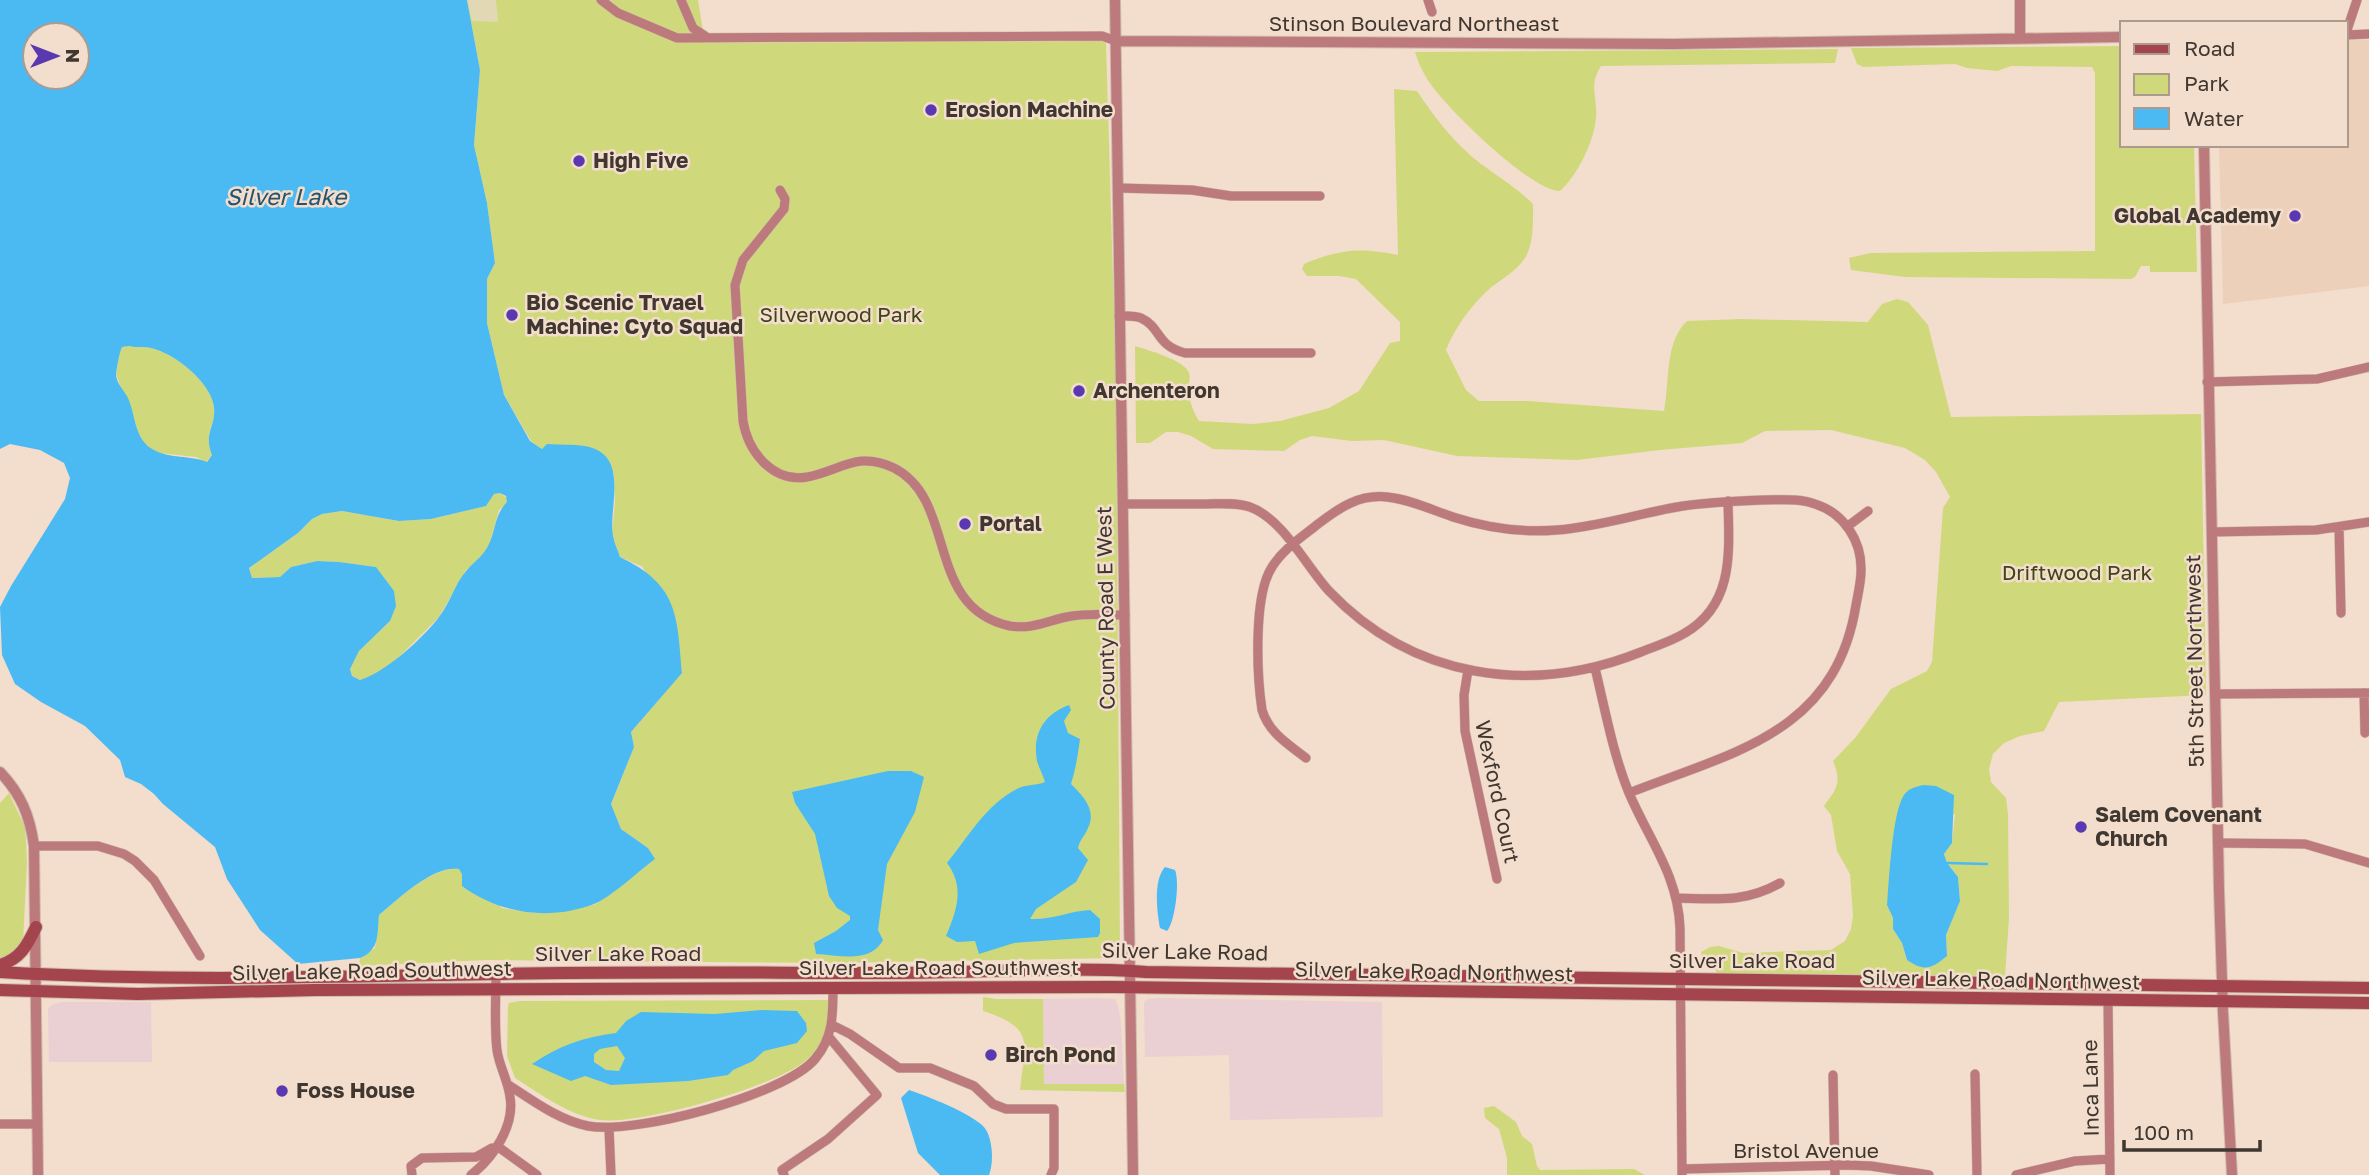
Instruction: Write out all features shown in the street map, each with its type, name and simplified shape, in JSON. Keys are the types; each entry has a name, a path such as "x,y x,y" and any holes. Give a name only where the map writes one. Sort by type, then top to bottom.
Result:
{"main road":[{"path":"0,965 19,956 36,927"},
{"name":"Silver Lake Road","path":"0,972 266,979 496,974 1128,970 2369,988"},
{"name":"Silver Lake Road Southwest","path":"0,990 138,994 496,989 1129,987"},
{"name":"Silver Lake Road Northwest","path":"1129,987 2369,1003"}],"street":[{"name":"Stinson Boulevard Northeast","path":"601,0 618,13 672,36 707,37 1102,36 1116,41 1674,44 2120,37"},
{"path":"681,0 693,27 707,37"},
{"name":"County Road E West","path":"1115,0 1133,1175"},
{"path":"1428,0 1432,12"},
{"path":"2020,0 2020,37"},
{"path":"2348,28 2357,0"},
{"path":"2348,34 2369,34"},
{"name":"5th Street Northwest","path":"2204,147 2218,843 2232,1175"},
{"path":"1119,188 1192,190 1231,196 1320,196"},
{"path":"780,190 785,199 784,209 743,260 735,285 743,421 747,442 752,451 769,467 790,476 808,477 851,461 861,460 882,463 901,472 910,479 923,497 958,589 972,607 998,622 1033,626 1073,615 1125,615"},
{"path":"1119,316 1139,316 1149,323 1167,347 1185,353 1311,353"},
{"path":"2207,382 2317,379 2369,367"},
{"path":"1307,758 1270,728 1262,710 1259,613 1261,592 1272,567 1292,545 1343,505 1366,498 1389,497 1480,525 1533,531 1580,527 1675,507 1728,501 1804,501 1826,508 1848,526 1861,560 1850,635 1828,682 1808,707 1777,732 1629,793"},
{"path":"1124,505 1230,504 1250,507 1269,518 1329,591 1367,624 1404,647 1425,657 1468,670 1513,676 1539,676 1595,668 1686,633 1709,613 1727,578 1730,554 1728,501"},
{"path":"1848,526 1868,511"},
{"path":"2212,532 2287,531 2369,522"},
{"path":"2339,527 2341,613"},
{"path":"1595,668 1629,793 1667,869 1677,898 1682,1172"},
{"name":"Wexford Court","path":"1468,670 1464,695 1465,732 1497,879"},
{"path":"2215,694 2367,693 2365,733"},
{"path":"0,772 24,804 34,846 38,1175"},
{"path":"2218,843 2305,844 2369,863"},
{"path":"34,846 98,845 135,861 154,880 200,956"},
{"path":"1677,898 1745,898 1780,883"},
{"path":"471,1175 484,1166 497,1146 507,1127 512,1105 497,1052 496,974"},
{"path":"507,1084 570,1121 585,1126 632,1127 680,1116 742,1097 791,1078 817,1058 830,1037 833,988"},
{"name":"Inca Lane","path":"2108,1000 2110,1175"},
{"path":"832,1025 850,1034 899,1068 930,1069 974,1086 993,1104 1006,1109 1054,1110 1054,1168 1051,1175"},
{"path":"784,1175 782,1170 828,1139 877,1095 830,1037"},
{"path":"1975,1074 1977,1175"},
{"path":"1833,1075 1835,1170"},
{"path":"0,1124 37,1124"},
{"path":"609,1128 611,1175"},
{"path":"412,1175 411,1166 422,1158 476,1157 497,1146"},
{"path":"497,1146 537,1175"},
{"path":"2016,1175 2075,1161 2110,1159"},
{"name":"Bristol Avenue","path":"1682,1172 1835,1170 1871,1166 1929,1175"}],"shaded area":[{"name":"Global Academy","path":"2348,40 2369,40 2369,286 2223,304 2219,147 2348,147"},
{"path":"1043,999 1115,999 1118,1006 1124,1084 1044,1084"},
{"path":"1147,999 1382,1002 1383,1117 1230,1120 1229,1055 1145,1057 1144,1003"},
{"path":"61,1002 151,1002 152,1062 49,1062 48,1009"}],"green space":[{"name":"Silverwood Park","path":"467,0 698,0 705,43 1106,43 1116,380 1118,958 833,963 488,960 359,966 360,958 375,948 379,915 416,885 449,869 459,869 502,908 534,913 564,911 596,904 654,859 648,848 621,829 611,804 634,747 631,732 682,672 643,567 620,557 612,535 614,473 542,449 531,441 504,395 487,323 487,279 495,263 487,203 474,145 480,70"},
{"path":"2120,46 2120,147 2194,147 2197,272 2150,272 2150,266 2141,266 2131,279 1905,277 1851,270 1849,258 1870,253 2095,251 2095,73 2092,67 2011,66 1997,71 1955,64 1863,67 1857,64 1851,48"},
{"path":"1838,49 1835,63 1601,66 1594,86 1596,118 1592,137 1578,168 1560,191 1547,188 1530,178 1473,130 1432,86 1415,52"},
{"name":"Driftwood Park","path":"1394,89 1417,91 1438,121 1463,148 1533,204 1531,239 1525,258 1475,304 1458,326 1446,350 1466,390 1479,401 1527,401 1664,411 1671,351 1687,321 1742,319 1868,322 1882,304 1897,299 1908,302 1928,325 1951,417 2201,414 2206,695 2059,702 2044,731 2020,736 2004,743 1993,754 1989,769 1991,782 2006,798 2008,814 2009,918 2005,976 1717,973 1702,957 1701,952 1719,946 1743,953 1831,950 1845,941 1851,929 1853,916 1850,874 1837,851 1831,815 1824,806 1838,780 1833,761 1855,738 1891,689 1927,671 1932,662 1943,508 1950,497 1936,472 1925,460 1905,448 1831,430 1765,431 1742,443 1577,460 1457,456 1384,440 1352,441 1312,436 1300,440 1284,451 1213,449 1178,432 1166,432 1150,443 1136,443 1135,346 1165,356 1186,368 1190,375 1191,402 1199,421 1253,424 1280,421 1329,408 1359,391 1390,343 1400,341 1400,322 1356,279 1307,276 1302,269 1304,264 1339,252 1372,251 1398,255","holes":["1955,814 1952,843 1944,854 1947,863 1958,877 1960,900 1946,935 1947,956 1907,960 1902,943 1893,929 1893,918 1887,905 1897,819"]},
{"path":"122,347 151,348 170,356 190,370 206,388 211,397 214,414 209,435 212,455 206,462 196,457 159,453 140,439 129,402 116,374"},
{"path":"500,493 507,498 507,503 499,510 489,546 477,562 466,570 439,617 391,665 373,676 361,680 352,676 350,668 359,651 390,621 375,567 317,561 291,567 280,577 252,578 249,568 322,514 342,511 399,521 431,519 486,506 494,494"},
{"path":"9,793 25,827 27,862 23,943 18,951 0,961 0,803"},
{"path":"983,997 1043,999 1044,1084 1124,1084 1125,1092 1020,1090 1024,1060 1023,1039 1012,1024 983,1011"},
{"path":"828,1000 824,1034 811,1056 804,1062 788,1072 736,1093 645,1117 600,1120 577,1114 515,1078 507,1056 508,1006 509,1003 520,1001"},
{"path":"1494,1106 1516,1122 1522,1136 1532,1144 1540,1170 1634,1169 1645,1175 1507,1175 1507,1158 1499,1129 1485,1118 1484,1108"}],"sand":[{"path":"467,0 496,0 498,22 472,21"}],"water":[{"name":"Silver Lake","path":"0,0 467,0 480,70 474,145 487,203 495,263 487,279 487,323 504,395 530,441 542,449 547,444 585,446 599,451 608,459 613,470 614,483 613,536 620,557 639,568 664,590 675,618 682,673 631,732 634,747 611,804 621,829 648,848 655,859 601,901 560,912 525,912 492,903 462,886 459,869 438,872 416,884 379,915 376,941 366,955 360,958 298,964 260,930 227,879 215,847 154,794 125,777 120,760 85,726 15,684 2,655 0,607 65,499 70,478 64,463 40,450 10,444 0,449","holes":["122,347 146,347 170,356 190,370 206,388 214,407 209,435 212,455 207,462 160,453 147,446 139,434 128,398 116,377","494,494 506,496 507,502 500,512 491,540 484,553 463,575 439,617 403,653 381,670 360,680 352,676 350,669 359,651 390,621 396,606 394,591 376,567 317,561 291,567 280,577 252,578 249,568 322,514 342,511 399,521 431,519 486,506"]},
{"path":"1069,705 1071,710 1064,721 1068,733 1080,739 1071,784 1084,798 1091,815 1078,848 1088,860 1076,882 1036,909 1030,919 1090,910 1100,919 1100,933 1098,937 1014,943 979,954 975,941 957,942 946,936 957,899 956,881 947,863 997,802 1019,788 1045,782 1037,761 1038,734 1053,714"},
{"path":"888,771 911,771 924,777 915,812 887,864 878,930 883,940 877,948 862,955 816,954 814,943 836,931 850,920 850,916 837,908 829,896 815,834 795,803 792,792"},
{"path":"1923,785 1936,786 1954,795 1952,843 1944,854 1947,863 1958,877 1960,901 1946,935 1947,956 1928,967 1907,960 1902,943 1893,929 1893,918 1887,905 1892,848 1900,804 1908,791"},
{"path":"1165,867 1175,870 1177,883 1174,911 1167,931 1160,928 1157,905 1157,888"},
{"path":"761,1010 797,1011 806,1023 807,1031 797,1043 764,1051 753,1061 728,1075 688,1081 611,1085 585,1076 571,1081 532,1064 572,1043 616,1033 626,1021 641,1012 715,1014","holes":["617,1046 625,1058 619,1071 606,1070 594,1062 594,1054 600,1049"]},
{"path":"909,1090 959,1111 984,1127 992,1150 989,1175 940,1175 918,1153 901,1098"}],"waterway":[{"path":"1947,863 1987,864"}],"place":[{"name":"Erosion Machine","path":"931,110"},
{"name":"High Five","path":"579,161"},
{"name":"Global Academy","path":"2295,216"},
{"name":"Bio Scenic Trvael Machine: Cyto Squad","path":"512,315"},
{"name":"Archenteron","path":"1079,391"},
{"name":"Portal","path":"965,524"},
{"name":"Salem Covenant Church","path":"2081,827"},
{"name":"Birch Pond","path":"991,1055"},
{"name":"Foss House","path":"282,1091"}]}
